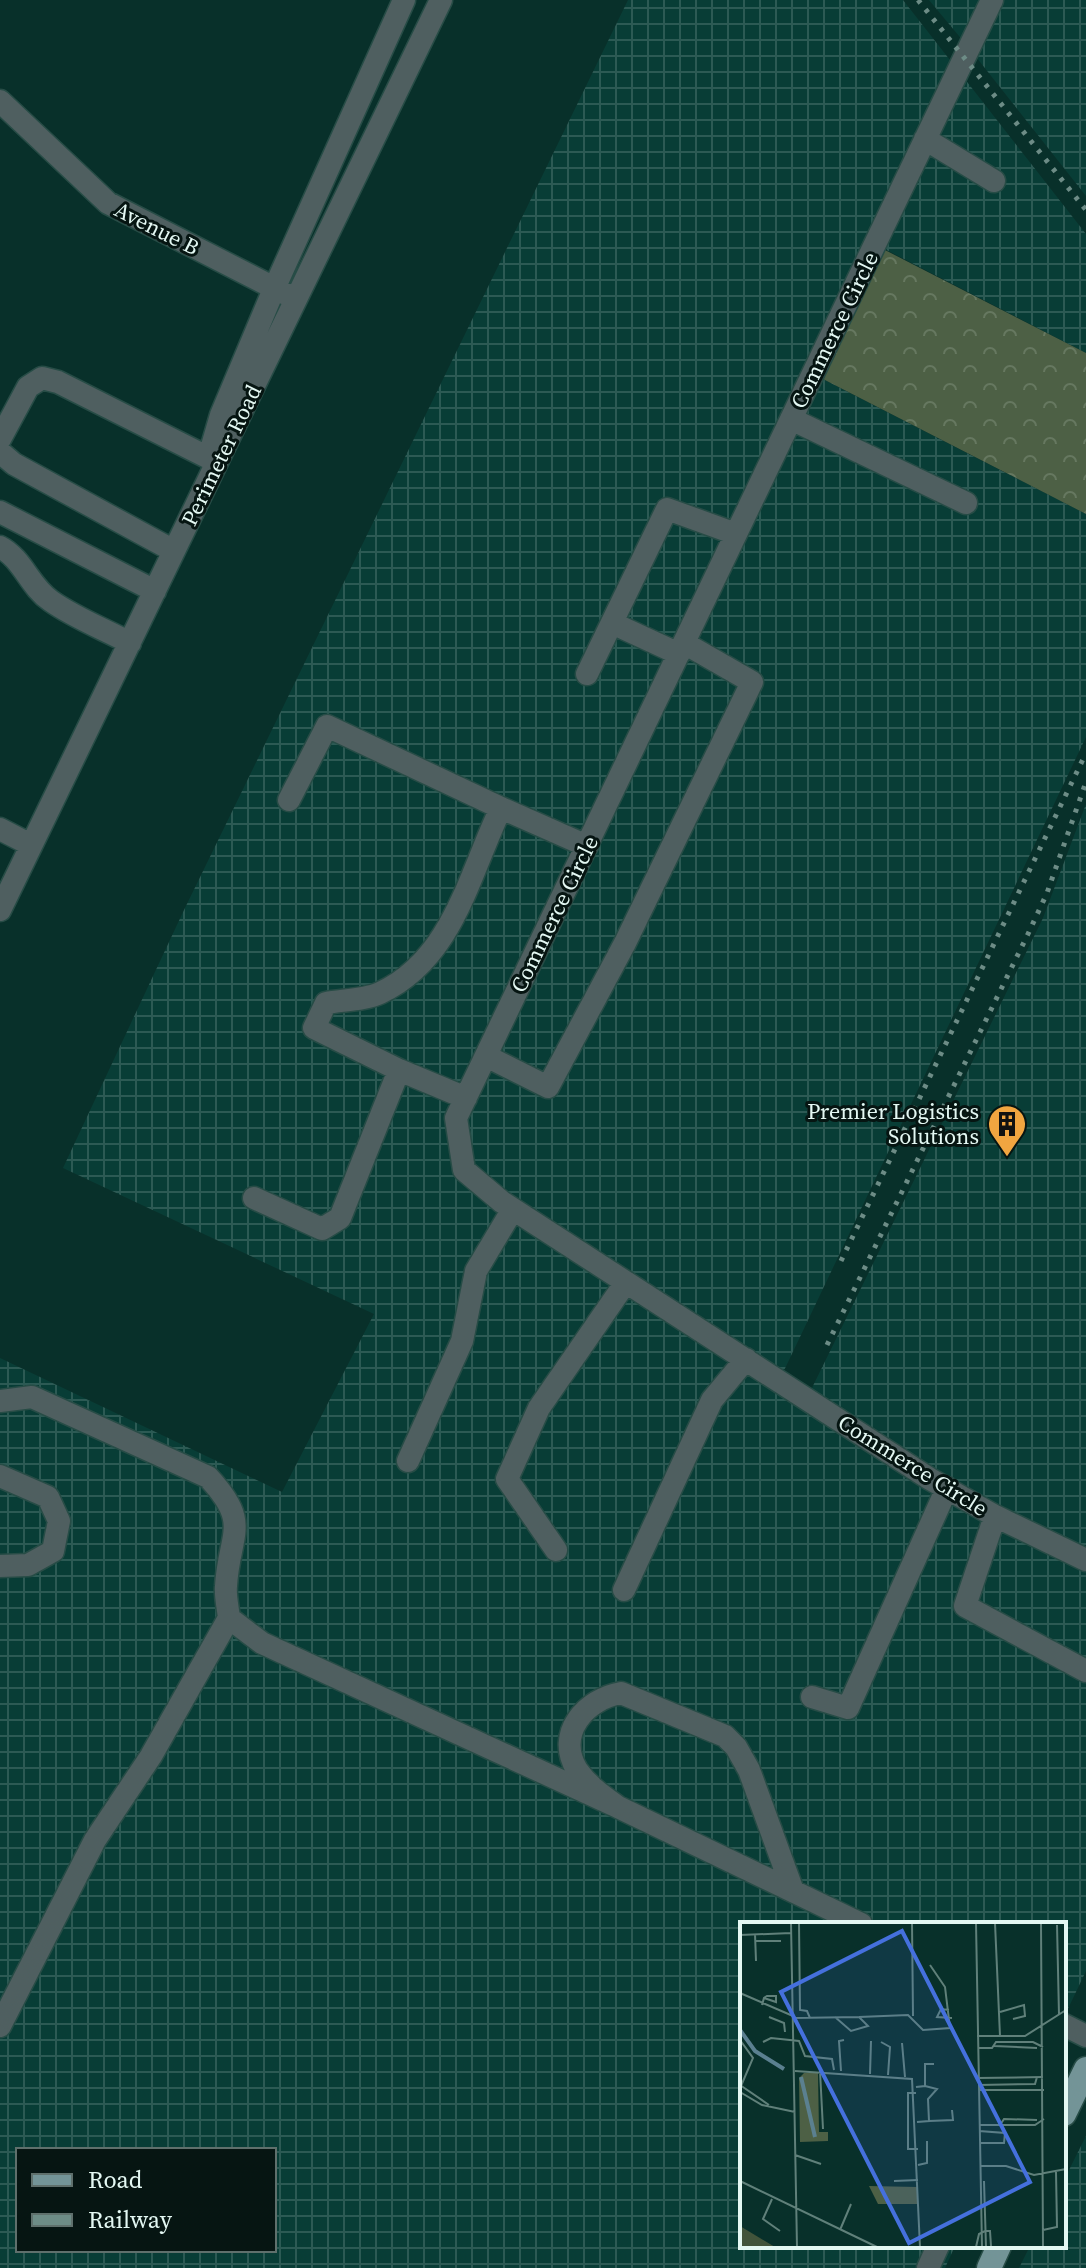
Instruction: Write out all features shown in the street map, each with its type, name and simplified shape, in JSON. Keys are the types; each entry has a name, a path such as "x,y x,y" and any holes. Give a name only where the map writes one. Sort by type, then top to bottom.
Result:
{"main road":[{"path":"1066,2110 1086,2069"},
{"path":"989,2268 998,2248"}],"street":[{"path":"0,439 28,387 42,378 58,382 213,460 221,415 404,0"},
{"name":"Perimeter Road","path":"0,910 6,884 31,845 195,509 213,460 296,299 441,0"},
{"name":"Commerce Circle","path":"992,0 456,1118 464,1170 513,1209 947,1488 995,1516 1086,1560"},
{"name":"Avenue B","path":"0,101 108,203 296,299"},
{"path":"925,139 994,181"},
{"path":"791,419 966,503"},
{"path":"0,452 14,464 174,551"},
{"path":"587,674 667,509 736,534"},
{"path":"3,519 155,591"},
{"path":"0,547 13,554 33,586 51,601 130,643"},
{"path":"486,1056 548,1087 625,943 752,682 682,648 612,623"},
{"path":"289,800 327,726 587,846"},
{"path":"466,1098 399,1070 314,1028 326,1003 378,994 421,968 443,939 501,808"},
{"path":"0,829 31,845"},
{"path":"254,1198 322,1229 340,1218 399,1070"},
{"path":"408,1461 462,1341 476,1271 513,1209"},
{"path":"556,1550 507,1479 539,1408 626,1282"},
{"path":"624,1590 712,1400 746,1359"},
{"path":"0,1401 32,1397 208,1477 228,1499 237,1524 226,1587 229,1618 151,1756 95,1840 0,2026"},
{"path":"0,1476 48,1497 59,1521 53,1551 28,1565 0,1566"},
{"path":"812,1697 848,1708 947,1488"},
{"path":"995,1516 965,1606 1086,1671"},
{"path":"229,1618 262,1643 618,1807 857,1922"},
{"path":"618,1807 594,1790 576,1768 570,1747 575,1724 586,1707 604,1696 621,1693 725,1736 736,1747 749,1770 793,1891"},
{"path":"1066,2026 1086,2036"},
{"path":"928,2268 937,2248"}],"shaded area":[{"path":"628,0 903,0 1086,234 1086,353 875,244 813,374 1086,514 1086,737 779,1381 807,1398 1043,918 1086,804 1086,1971 1066,2013 1066,1922 740,1922 740,2248 954,2248 945,2268 0,2268 0,1358 282,1492 374,1314 63,1168 184,910"},
{"path":"929,0 1086,0 1086,196 969,48"},
{"path":"1086,2136 1086,2268 1019,2268 1029,2248 1066,2248 1066,2176"}],"green space":[{"path":"883,249 1086,353 1086,514 821,378"}],"railway":[{"path":"918,0 1086,210"},
{"path":"841,1261 1086,753"},
{"path":"827,1345 1047,893 1086,782"}],"place":[{"name":"Premier Logistics Solutions","path":"1007,1158"}]}
